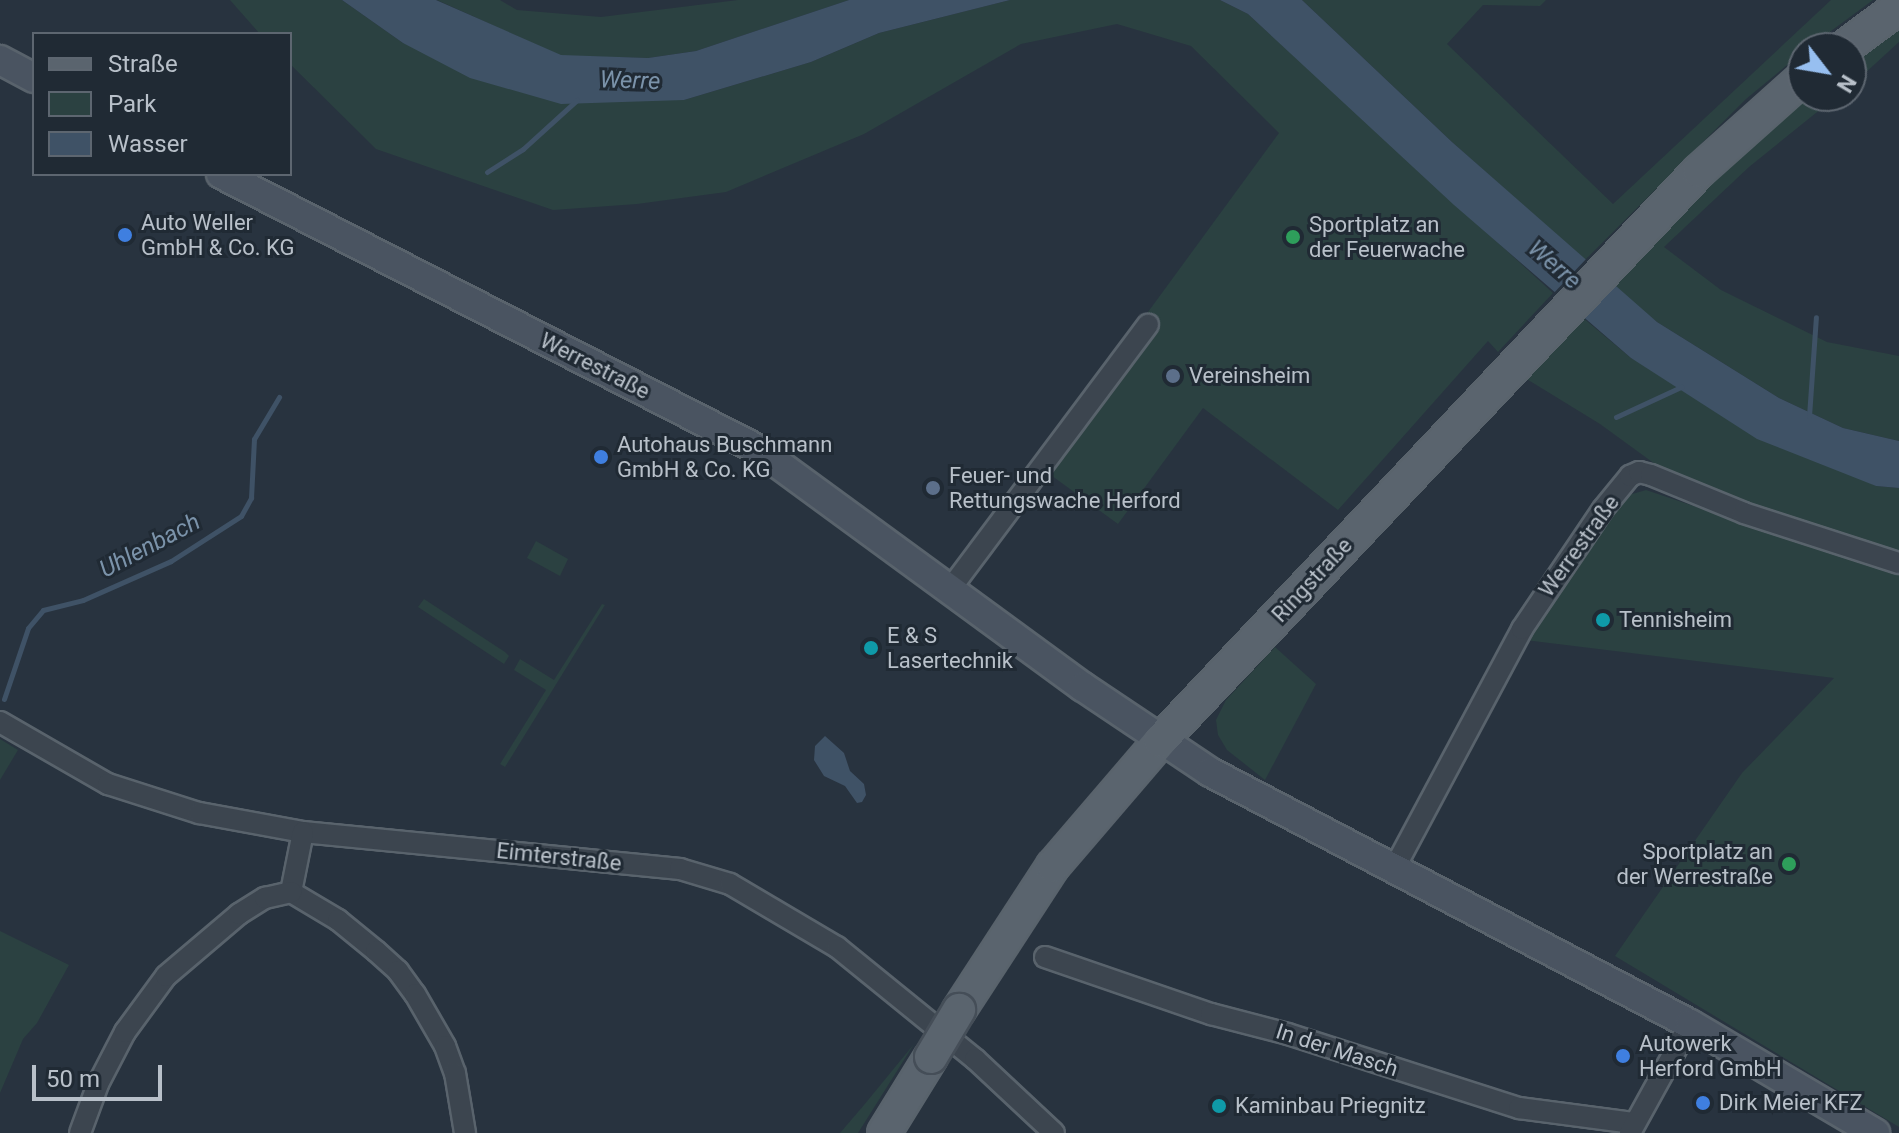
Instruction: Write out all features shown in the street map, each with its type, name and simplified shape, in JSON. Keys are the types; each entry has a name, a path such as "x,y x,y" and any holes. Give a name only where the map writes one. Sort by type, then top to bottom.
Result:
{"main road":[{"path":"1865,32 1899,7"},
{"path":"0,60 32,77"},
{"name":"Ringstraße","path":"884,1133 959,1010 1053,866 1160,741 1699,171 1787,92"},
{"name":"Werrestraße","path":"225,176 759,450 1160,741 1210,772 1690,1024 1875,1133"}],"street":[{"path":"951,588 1148,325"},
{"name":"Werrestraße","path":"1394,869 1522,629 1603,509 1630,476 1639,472 1651,475 1744,513 1899,563"},
{"name":"Eimterstraße","path":"0,722 68,764 129,793 199,813 303,832 680,869 730,884 837,947 975,1059 1054,1133"},
{"path":"291,892 303,832"},
{"path":"80,1133 98,1084 125,1032 166,976 239,914 265,898 291,892 338,920 376,951 398,971 415,994 450,1059 462,1103 465,1133"},
{"name":"In der Masch","path":"1045,957 1211,1014 1288,1034 1519,1108 1632,1128"},
{"path":"1632,1128 1690,1024"}],"green space":[{"path":"230,0 342,0 403,43 684,100 811,62 879,33 1010,0 1220,0 1248,14 1553,293 1498,352 1488,341 1338,510 1203,408 1118,524 1048,473 1118,353 1279,133 1191,46 1117,24 1021,44 864,134 726,192 637,204 553,210 376,149 292,66 292,32 258,32"},
{"path":"437,0 500,0 517,10 601,17 738,0 849,0 696,51 648,58 561,56"},
{"path":"1302,0 1546,0 1540,6 1483,5 1447,44 1613,204 1787,41 1787,65 1746,99 1585,260 1452,142"},
{"path":"1831,0 1873,0 1830,32 1797,32"},
{"path":"1899,25 1899,42 1867,71 1867,48"},
{"path":"1787,111 1817,112 1749,167 1664,247 1721,290 1827,342 1899,356 1899,441 1843,428 1779,398 1657,322 1612,286 1727,164"},
{"path":"1582,317 1631,358 1876,486 1899,488 1899,559 1677,480 1600,424 1525,378"},
{"name":"Sportplatz an der Werrestraße","path":"1646,490 1899,575 1899,1127 1615,956 1742,773 1834,678 1525,640 1622,497"},
{"path":"536,541 568,559 560,576 527,558"},
{"path":"424,599 505,652 509,656 504,664 418,607"},
{"path":"602,604 605,605 505,767 500,764 546,690 514,670 520,659 554,680"},
{"path":"1275,647 1316,684 1265,780 1227,750 1218,735 1216,720 1226,700"},
{"path":"0,739 18,750 0,780"},
{"path":"0,931 69,965 37,1023 23,1039 0,1093"},
{"path":"914,1044 858,1133 840,1133 864,1105"}],"water":[{"name":"Werre","path":"342,0 436,0 561,55 648,58 696,51 849,0 1010,0 879,33 811,62 684,100 561,104 470,78 403,43"},
{"name":"Werre","path":"1220,0 1302,0 1452,142 1657,322 1779,398 1843,428 1899,441 1899,488 1876,486 1757,439 1631,358 1454,205 1248,14"},
{"path":"825,736 844,753 850,771 864,784 866,795 862,802 857,803 845,786 824,776 814,760 815,746"}],"pier":[{"path":"1588,257 1615,283 1580,320 1551,296"}],"waterway":[{"name":"Uhlenbach","path":"487,172 523,149 577,100"},
{"path":"1809,416 1816,317"},
{"path":"1616,417 1681,387"},
{"name":"Uhlenbach","path":"4,699 28,628 43,610 83,600 171,561 241,516 251,498 254,439 279,397"}],"place":[{"name":"Auto Weller GmbH & Co. KG","path":"125,235"},
{"name":"Sportplatz an der Feuerwache","path":"1293,237"},
{"name":"Vereinsheim","path":"1173,376"},
{"name":"Autohaus Buschmann GmbH & Co. KG","path":"601,457"},
{"name":"Feuer- und Rettungswache Herford","path":"933,488"},
{"name":"Tennisheim","path":"1603,620"},
{"name":"E & S Lasertechnik","path":"871,648"},
{"name":"Sportplatz an der Werrestraße","path":"1789,864"},
{"name":"Autowerk Herford GmbH","path":"1623,1056"},
{"name":"Dirk Meier KFZ","path":"1703,1103"},
{"name":"Kaminbau Priegnitz","path":"1219,1106"}]}
